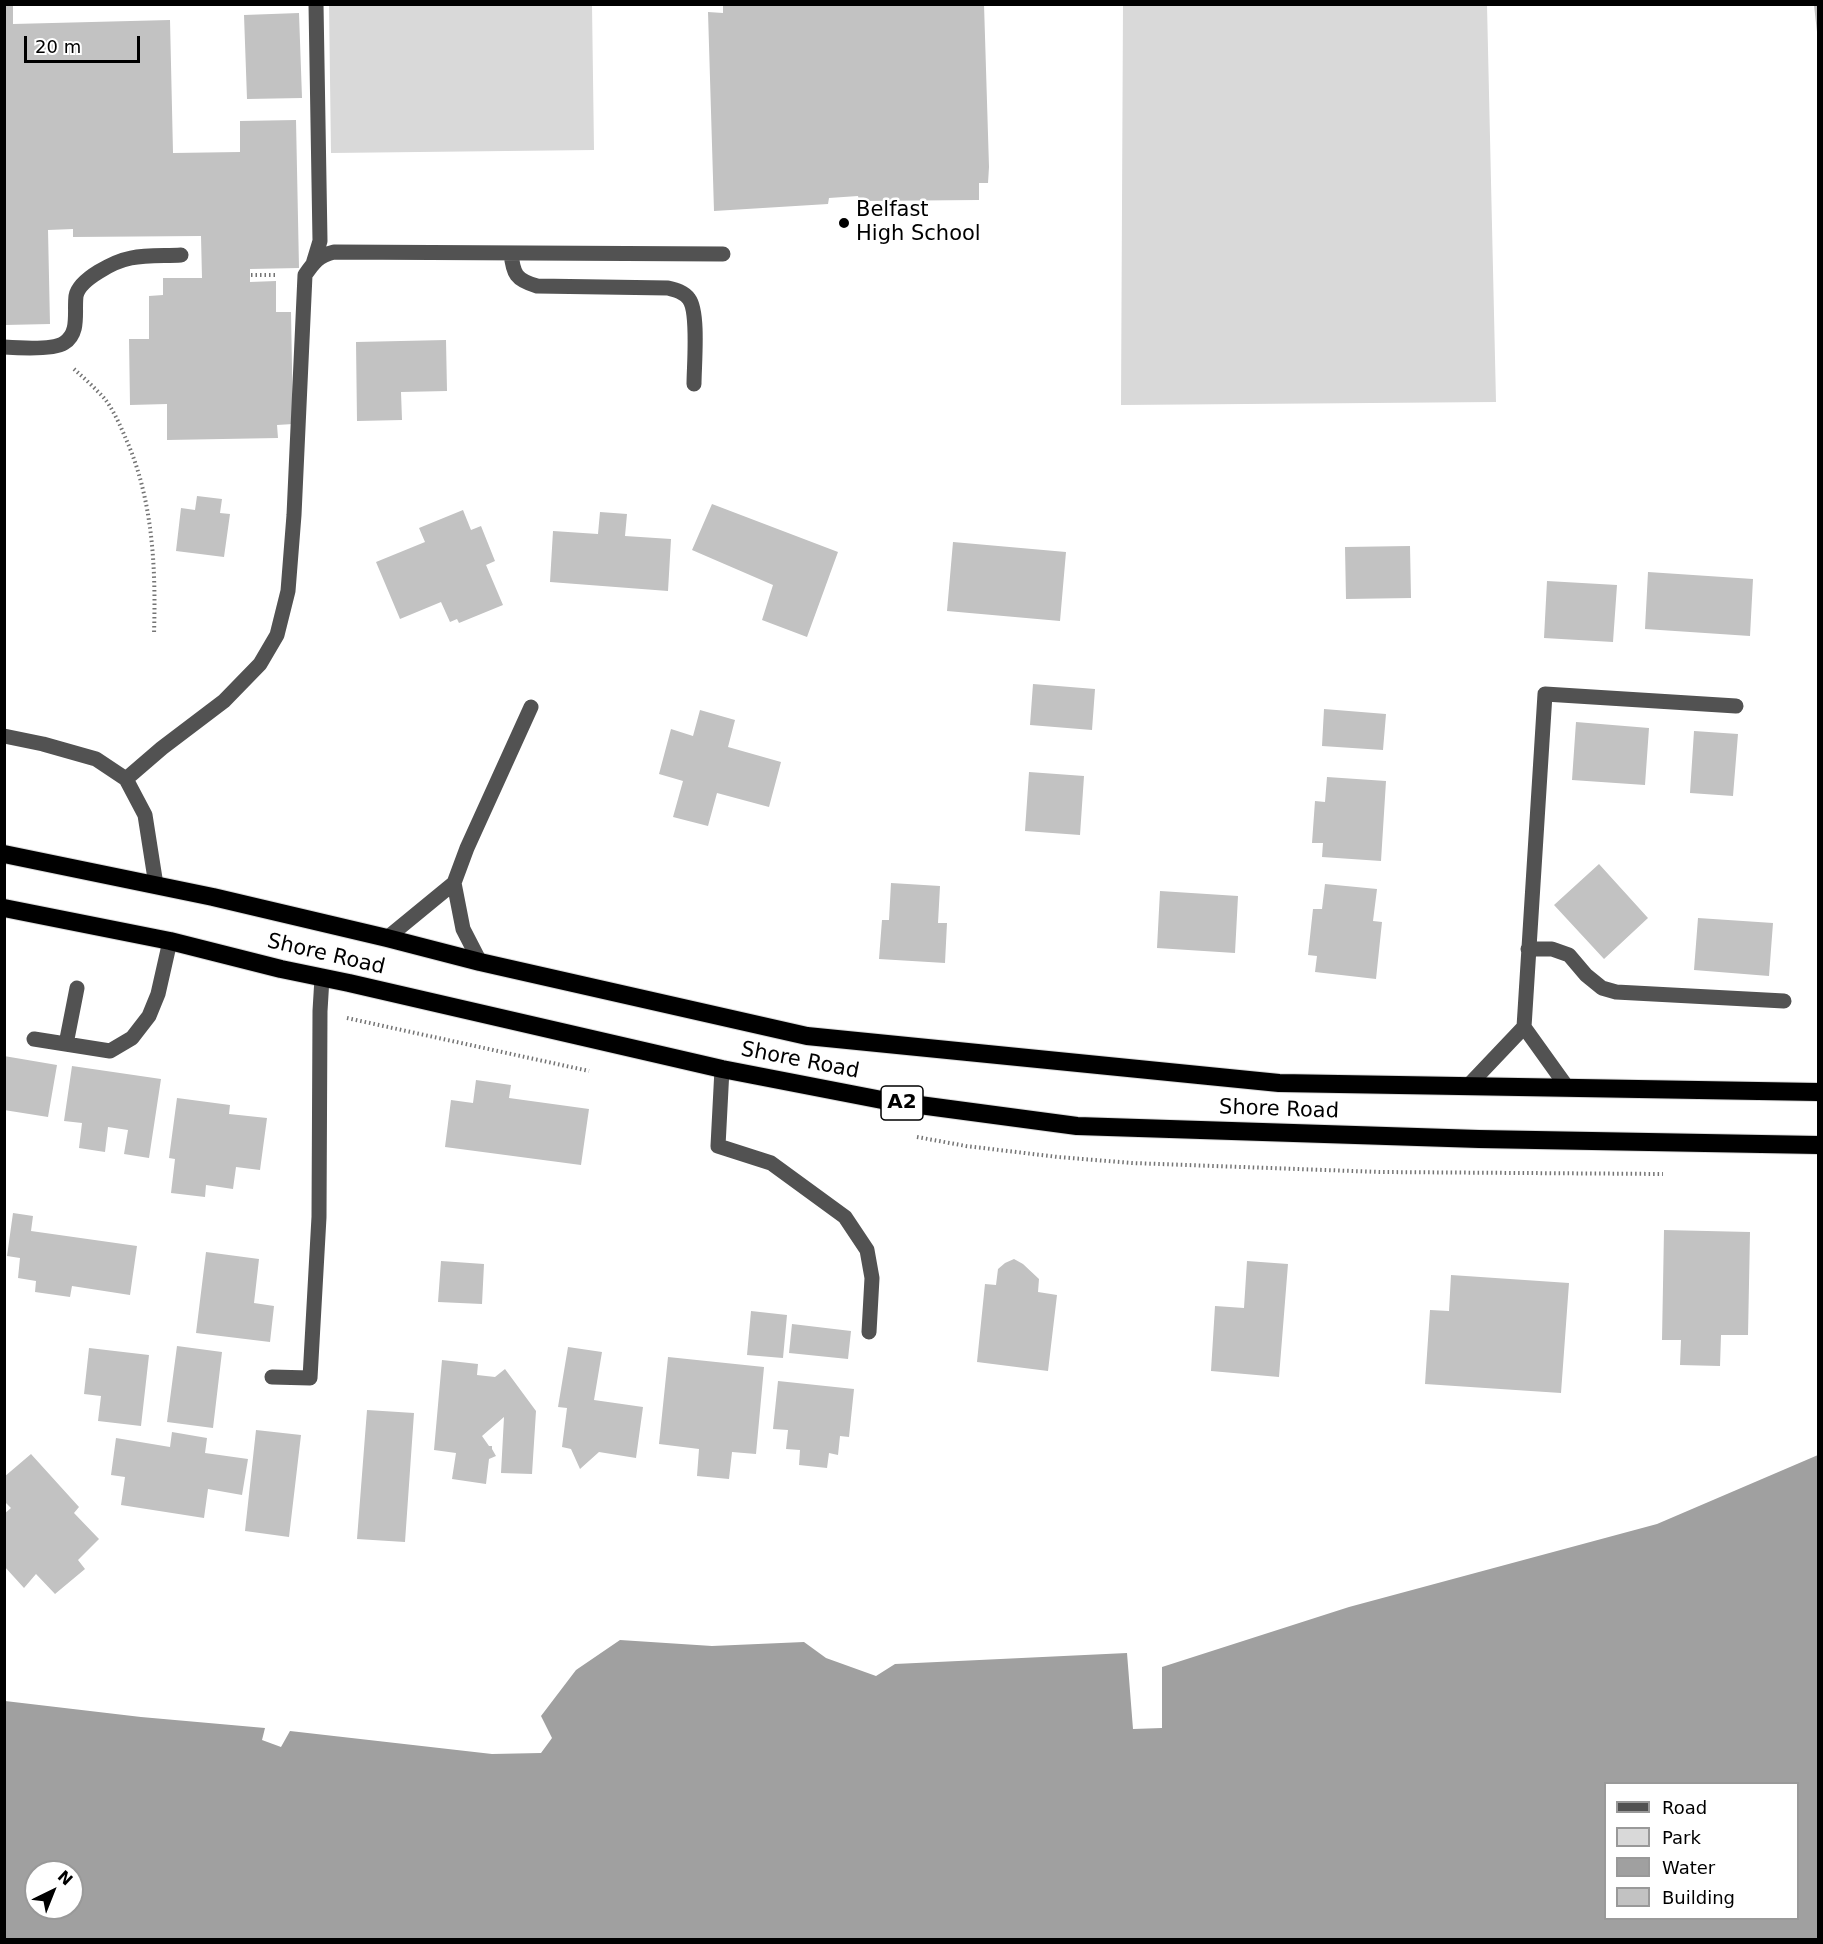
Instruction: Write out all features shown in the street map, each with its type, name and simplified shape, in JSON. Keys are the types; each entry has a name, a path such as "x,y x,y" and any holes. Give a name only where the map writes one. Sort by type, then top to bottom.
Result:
{"highway":[{"name":"Shore Road","path":"4,854 156,885 387,938 480,962 807,1036 1280,1083 1818,1092"},
{"name":"Shore Road","path":"4,908 170,941 281,969 723,1069 882,1100 1077,1126 1479,1139 1818,1145"}],"street":[{"path":"313,264 320,241 316,4"},
{"path":"126,779 162,748 224,701 260,664 278,635 288,591 294,515 305,276 322,255 334,252 723,254"},
{"path":"511,253 512,268 517,276 537,286 668,288 680,291 689,299 694,312 694,384"},
{"path":"4,347 44,348 64,343 72,333 77,321 76,294 89,279 109,266 130,258 181,255"},
{"path":"1567,1087 1524,1027 1545,694 1736,706"},
{"path":"387,938 454,883 467,848 531,707"},
{"path":"4,736 96,759 126,779 145,815 156,885"},
{"path":"454,883 463,929 480,962"},
{"path":"34,1039 110,1051 132,1038 149,1016 158,994 170,941"},
{"path":"1528,948 1552,949 1569,955 1586,975 1602,988 1616,992 1784,1001"},
{"path":"272,1377 310,1377 320,1217 322,978"},
{"path":"66,1044 77,988"},
{"path":"1468,1086 1524,1027"},
{"path":"723,1069 718,1146 771,1163 845,1217 867,1250 872,1278 869,1332"}],"path":[{"path":"44,348 74,369 105,399 136,461 151,524 155,598 154,634"}],"green space":[{"path":"329,5 592,5 594,150 331,153"},
{"path":"1123,5 1487,5 1496,402 1121,405"}],"water":[{"path":"1818,1455 1818,1939 5,1939 5,1701 141,1717 265,1728 262,1740 281,1747 290,1731 492,1754 541,1753 552,1738 541,1716 576,1670 620,1640 712,1646 804,1642 826,1658 876,1676 895,1664 1127,1653 1133,1729 1162,1728 1162,1667 1349,1607 1657,1524"}],"building":[{"path":"5,4 13,4 13,24 170,20 173,153 240,152 240,121 296,120 299,268 250,269 250,282 276,281 276,312 291,312 293,424 277,425 278,438 167,440 167,404 130,405 129,339 149,339 149,296 163,295 163,278 202,278 201,236 73,237 73,229 48,230 50,324 5,325"},
{"path":"723,4 984,4 989,167 988,183 979,183 979,200 859,201 858,196 829,198 828,204 714,211 708,12 723,13"},
{"path":"1814,5 1818,5 1818,32 1817,32"},
{"path":"299,13 302,98 247,99 244,15"},
{"path":"446,340 447,391 401,392 402,420 357,421 356,342"},
{"path":"197,496 222,499 220,513 230,514 224,557 176,551 181,508 195,510"},
{"path":"712,504 838,552 807,637 762,620 773,585 692,550"},
{"path":"463,510 471,530 481,526 495,561 486,565 503,605 459,623 457,619 450,622 441,602 400,619 376,562 425,542 419,528"},
{"path":"600,512 627,514 625,536 671,539 668,591 550,582 553,531 598,534"},
{"path":"953,542 1066,552 1060,621 947,611"},
{"path":"1410,546 1411,598 1346,599 1345,547"},
{"path":"1648,572 1753,579 1750,636 1645,629"},
{"path":"1547,581 1617,585 1613,642 1544,638"},
{"path":"1033,684 1095,689 1092,730 1030,725"},
{"path":"1324,709 1386,714 1383,750 1322,746"},
{"path":"700,710 735,720 728,747 781,762 769,807 717,793 708,826 673,817 683,781 659,774 671,729 693,736"},
{"path":"1576,722 1649,728 1645,785 1572,780"},
{"path":"1694,731 1738,734 1733,796 1690,793"},
{"path":"1029,772 1084,776 1080,835 1025,831"},
{"path":"1327,777 1386,781 1381,861 1322,857 1323,843 1312,843 1315,801 1325,802"},
{"path":"1599,864 1648,918 1604,959 1554,905"},
{"path":"891,883 940,886 938,923 947,923 945,963 879,959 882,920 889,920"},
{"path":"1325,884 1377,889 1373,921 1382,922 1376,979 1315,972 1317,956 1308,955 1313,909 1322,909"},
{"path":"1160,891 1238,896 1235,953 1157,948"},
{"path":"1698,918 1773,923 1769,976 1694,970"},
{"path":"4,1056 57,1065 48,1117 4,1110"},
{"path":"72,1066 161,1079 149,1158 124,1154 128,1130 108,1127 105,1152 79,1148 82,1123 64,1121"},
{"path":"476,1080 511,1085 509,1098 589,1109 581,1165 445,1147 451,1100 473,1103"},
{"path":"177,1098 230,1105 229,1114 267,1118 260,1170 236,1167 233,1189 206,1185 205,1197 171,1193 175,1159 169,1158"},
{"path":"13,1213 33,1216 31,1231 137,1246 130,1295 72,1286 70,1297 35,1292 36,1281 18,1278 20,1258 7,1256"},
{"path":"1664,1230 1750,1232 1748,1335 1721,1335 1720,1366 1680,1365 1681,1340 1662,1340"},
{"path":"206,1252 259,1259 254,1303 274,1306 270,1342 196,1333"},
{"path":"1014,1259 1039,1279 1038,1292 1057,1295 1048,1371 977,1362 985,1284 996,1285 998,1269"},
{"path":"441,1261 484,1264 482,1304 438,1302"},
{"path":"1247,1261 1288,1264 1279,1377 1211,1371 1215,1306 1244,1308"},
{"path":"1451,1275 1569,1283 1561,1393 1425,1384 1430,1310 1449,1311"},
{"path":"751,1311 787,1315 783,1358 747,1355"},
{"path":"792,1324 851,1331 848,1359 789,1353"},
{"path":"177,1346 222,1352 213,1428 167,1422"},
{"path":"568,1347 602,1352 594,1400 643,1407 636,1458 599,1452 580,1469 571,1449 562,1447 567,1408 558,1407"},
{"path":"89,1348 149,1355 141,1426 98,1421 101,1396 84,1394"},
{"path":"668,1357 764,1367 756,1454 732,1452 729,1479 697,1476 699,1449 659,1444"},
{"path":"442,1360 478,1364 477,1375 495,1377 505,1369 536,1411 532,1474 501,1473 504,1417 482,1436 489,1446 492,1446 496,1456 489,1459 486,1484 452,1479 456,1453 434,1450"},
{"path":"778,1381 854,1389 849,1437 840,1436 838,1455 829,1453 827,1468 799,1465 800,1450 786,1449 788,1430 773,1429"},
{"path":"367,1410 414,1413 405,1542 357,1539"},
{"path":"256,1430 301,1435 289,1537 245,1531"},
{"path":"172,1432 207,1438 205,1453 248,1459 242,1495 208,1489 204,1518 121,1505 125,1477 111,1475 116,1438 170,1447"},
{"path":"31,1454 79,1507 74,1513 99,1539 78,1560 85,1569 55,1594 36,1574 24,1588 4,1566 4,1514 11,1508 4,1501 4,1477"}],"place":[{"name":"Belfast High School","path":"844,223"}]}
